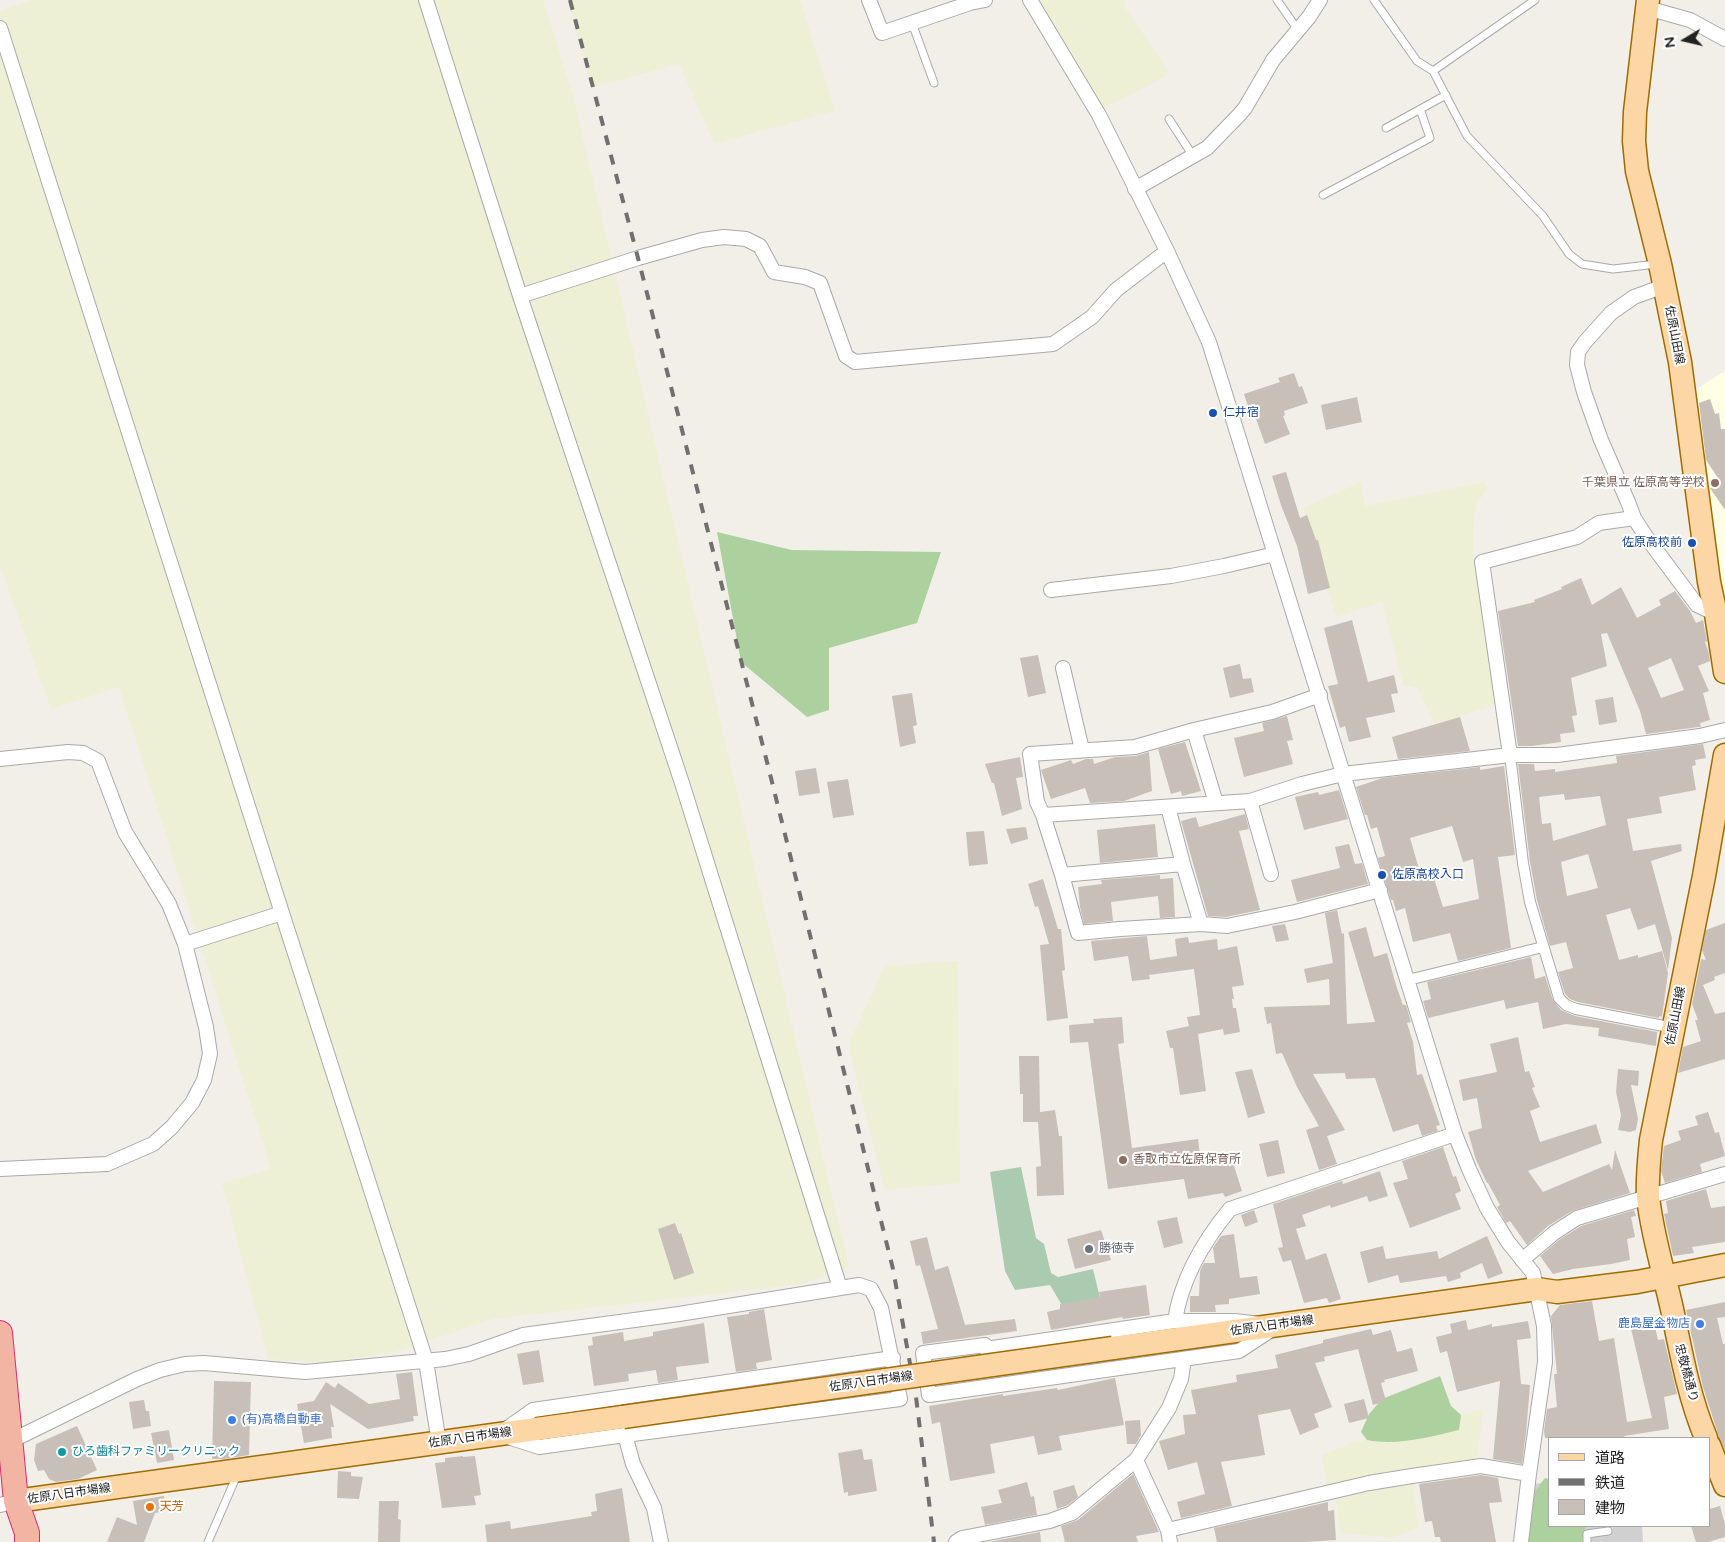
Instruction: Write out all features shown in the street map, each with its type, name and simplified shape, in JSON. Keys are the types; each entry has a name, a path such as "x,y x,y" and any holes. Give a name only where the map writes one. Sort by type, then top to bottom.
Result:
{"highway":[{"path":"0,1333 5,1398 6,1445 11,1496 27,1533 27,1542"}],"main road":[{"name":"佐原山田線","path":"1648,4 1635,112 1634,141 1637,171 1660,264 1680,362 1709,582 1725,672"},
{"name":"佐原山田線","path":"1663,1277 1648,1198 1648,1167 1651,1140 1706,867 1725,755"},
{"name":"佐原八日市場線","path":"11,1496 239,1470 499,1434 624,1426 1112,1348 1537,1289 1557,1292 1663,1277 1725,1265"},
{"name":"忠敬橋通り","path":"1663,1277 1680,1354 1706,1437"},
{"path":"1710,1448 1725,1485"}],"street":[{"path":"426,0 520,296 679,774 840,1288"},
{"path":"869,0 882,33 970,3 985,0"},
{"path":"1030,0 1099,115 1167,251 1209,342 1455,1134 1487,1208 1508,1242 1533,1274 1544,1326 1545,1362 1521,1542"},
{"path":"1135,189 1207,148 1245,108 1273,60 1320,0"},
{"path":"1648,4 1690,20 1725,39"},
{"path":"0,28 426,1361 439,1443"},
{"path":"520,296 638,258 702,240 724,237 746,239 760,246 774,272 805,277 820,283 846,356 854,362 1054,344 1092,317 1116,290 1167,251"},
{"path":"1664,286 1634,297 1620,306 1597,328 1578,352 1577,364 1584,392 1601,440 1634,518 1697,605 1716,614"},
{"path":"1634,518 1599,523 1577,537 1482,562 1510,755 1523,863 1530,902 1559,998 1566,1005 1576,1009 1674,1028"},
{"path":"1051,590 1171,576 1275,554"},
{"path":"1064,668 1082,750"},
{"path":"1320,695 1272,712 1194,730 1135,747 1030,754 1037,802 1062,874 1078,933 1201,924 1227,926 1295,912 1380,890"},
{"path":"1194,730 1216,803"},
{"path":"1043,815 1250,801 1302,784 1343,774 1510,755 1557,755 1700,736 1725,730"},
{"path":"0,759 68,752 83,753 98,760 125,832 169,904 185,944 206,1027 210,1054 204,1080 192,1103 172,1127 153,1144 107,1164 0,1169"},
{"path":"1250,801 1271,874"},
{"path":"1168,806 1201,924"},
{"path":"1062,874 1183,864"},
{"path":"185,944 282,913"},
{"path":"1408,980 1543,947"},
{"path":"1175,1321 1182,1288 1190,1271 1210,1233 1230,1209 1455,1134"},
{"path":"1522,1260 1577,1218 1725,1174"},
{"path":"6,1445 137,1380 160,1370 185,1364 204,1363 305,1372 426,1361 469,1354 523,1335 679,1314 859,1285 871,1289 881,1308 900,1399 624,1426 630,1455 654,1508 661,1542"},
{"path":"1175,1321 1235,1321 1277,1326 1239,1352 929,1395 922,1353 985,1345 986,1349 1175,1321"},
{"path":"499,1434 533,1410 892,1358"},
{"path":"956,1542 962,1538 1050,1521 1072,1513 1136,1460 1172,1402 1181,1379 1184,1359"},
{"path":"1136,1460 1169,1536 1369,1484 1412,1476 1481,1466 1529,1474"}],"lane":[{"path":"1277,0 1298,30"},
{"path":"1374,0 1417,61 1434,71 1467,136 1543,216 1569,254 1582,264 1613,269 1660,264"},
{"path":"1434,71 1535,0"},
{"path":"912,23 934,83"},
{"path":"1386,128 1446,95"},
{"path":"1323,196 1430,138 1420,109"},
{"path":"1169,119 1193,156"},
{"path":"208,1542 239,1470"},
{"path":"1587,1542 1587,1534 1608,1531"}],"shaded area":[{"path":"30,0 543,0 573,95 849,1267 802,1284 493,1319 395,1352 324,1363 268,1359 222,1183 271,1169 119,687 51,709 0,566 0,11"},
{"path":"567,0 800,0 835,111 714,144 679,64 592,88"},
{"path":"1037,0 1125,0 1125,7 1170,74 1102,109"},
{"name":"千葉県立 佐原高等学校","path":"1725,371 1725,603 1717,575 1692,392"},
{"path":"1361,482 1365,506 1485,482 1488,488 1476,504 1473,528 1473,558 1496,705 1435,724 1417,688 1403,685 1382,602 1336,617 1303,508"},
{"path":"958,961 960,1183 885,1190 848,1045 885,966"},
{"path":"1021,1167 1036,1238 1044,1244 1051,1273 1058,1277 1093,1269 1100,1298 1063,1307 1050,1285 1015,1290 1005,1271 990,1172"},
{"path":"1483,1409 1477,1460 1327,1491 1322,1455 1352,1443 1367,1440 1379,1442 1422,1439 1459,1430 1461,1415"},
{"path":"1413,1482 1419,1528 1391,1538 1340,1533 1336,1496"},
{"path":"1548,1483 1548,1527 1642,1527 1643,1542 1525,1542 1532,1484"}],"green space":[{"path":"717,532 792,550 941,552 917,623 829,648 829,710 807,717 741,662"},
{"path":"1440,1376 1451,1406 1461,1415 1459,1430 1402,1441 1378,1442 1367,1440 1361,1432 1369,1414 1382,1399"},
{"path":"1545,1478 1548,1479 1548,1527 1586,1527 1583,1542 1528,1542 1530,1508 1539,1486"}],"building":[{"path":"1294,373 1299,387 1302,386 1308,403 1284,411 1285,415 1283,416 1290,434 1265,444 1252,408 1249,409 1244,394 1280,382 1278,378"},
{"path":"1357,397 1362,422 1326,430 1321,405"},
{"path":"1710,399 1715,414 1719,413 1721,429 1725,429 1725,510 1710,488 1720,481 1706,460 1699,403"},
{"path":"1286,472 1300,518 1307,515 1316,540 1318,540 1330,588 1308,594 1297,546 1272,476"},
{"path":"1581,578 1592,605 1621,587 1637,618 1661,605 1659,600 1675,591 1690,611 1696,623 1703,620 1707,641 1705,642 1710,661 1698,666 1709,691 1703,693 1710,720 1700,723 1701,727 1646,734 1640,711 1607,633 1601,634 1607,666 1571,678 1577,715 1572,716 1575,732 1560,734 1561,742 1518,746 1498,611 1535,602 1534,600 1562,589 1561,587","holes":["1671,658 1684,690 1661,698 1648,668"]},
{"path":"1352,620 1368,682 1394,675 1398,693 1391,694 1395,712 1366,718 1371,737 1349,742 1345,726 1340,728 1328,686 1338,684 1324,628"},
{"path":"1038,655 1046,693 1028,697 1020,658"},
{"path":"1240,664 1243,679 1251,678 1254,692 1230,698 1223,668"},
{"path":"912,693 917,725 913,726 916,743 900,747 892,696"},
{"path":"1613,697 1617,722 1599,725 1595,700"},
{"path":"1287,716 1293,740 1287,741 1293,764 1244,777 1234,738 1264,731 1262,723"},
{"path":"1460,717 1470,751 1398,759 1392,737"},
{"path":"1185,742 1201,791 1182,796 1181,791 1171,794 1158,749"},
{"path":"1703,744 1706,758 1695,760 1696,765 1692,766 1696,790 1659,797 1662,813 1627,819 1633,851 1681,844 1682,851 1651,861 1672,938 1668,970 1655,924 1638,930 1630,908 1606,915 1619,960 1638,955 1638,958 1662,951 1668,973 1662,1017 1659,1016 1659,1018 1578,1002 1570,999 1565,994 1558,972 1573,968 1566,942 1550,946 1537,900 1530,862 1518,764 1534,764 1535,771 1555,769 1555,772 1617,763 1616,756","holes":["1564,794 1565,800 1600,796 1606,825 1553,841 1551,823 1542,824 1539,797","1588,854 1598,888 1567,896 1561,862"]},
{"path":"1149,752 1152,791 1124,801 1090,803 1085,788 1051,799 1041,770 1071,760 1073,764 1086,759 1093,759 1094,764 1115,757 1136,756"},
{"path":"1020,757 1023,777 1016,778 1022,809 1002,816 994,783 992,783 985,764"},
{"path":"1504,766 1515,855 1498,857 1511,948 1458,961 1450,933 1413,942 1405,908 1396,911 1393,900 1391,900 1378,858 1385,856 1377,827 1371,829 1356,787 1382,778 1480,767 1480,770","holes":["1452,826 1463,862 1473,859 1479,899 1443,907 1430,866 1419,869 1410,838"]},
{"path":"816,768 820,793 799,796 795,771"},
{"path":"848,779 854,815 833,818 827,782"},
{"path":"1339,790 1348,819 1304,830 1295,797 1318,792 1319,795"},
{"path":"1245,814 1249,829 1239,831 1260,910 1226,917 1208,916 1181,821 1196,817 1199,827"},
{"path":"1155,824 1158,857 1100,863 1097,830"},
{"path":"1026,827 1028,839 1011,844 1006,829"},
{"path":"984,831 988,864 969,866 966,832"},
{"path":"1349,844 1355,864 1362,863 1368,884 1297,902 1291,880 1340,868 1335,847"},
{"path":"1160,875 1160,879 1173,878 1175,917 1160,918 1158,896 1111,902 1113,921 1084,924 1078,887 1102,884 1101,880"},
{"path":"1043,879 1058,929 1061,929 1065,970 1062,971 1068,1018 1047,1021 1040,945 1049,944 1038,906 1035,907 1028,884"},
{"path":"1337,910 1342,934 1344,933 1347,1024 1375,1022 1348,932 1366,927 1374,957 1387,953 1396,985 1403,1005 1406,1005 1411,1022 1407,1023 1413,1042 1417,1075 1422,1074 1440,1125 1436,1126 1438,1131 1422,1136 1418,1124 1393,1132 1375,1078 1346,1079 1345,1073 1313,1074 1345,1130 1327,1136 1337,1164 1319,1170 1306,1130 1319,1126 1297,1087 1282,1053 1276,1054 1271,1023 1267,1024 1264,1007 1330,1005 1329,979 1307,983 1304,969 1333,963 1325,913"},
{"path":"1725,923 1725,973 1714,977 1715,980 1703,985 1715,1014 1725,1012 1725,1059 1678,1073 1683,1047 1701,1041 1695,1020 1698,1020 1692,1004 1701,959 1706,960 1702,950 1706,930"},
{"path":"1285,924 1289,940 1276,942 1272,926"},
{"path":"1147,936 1150,960 1177,956 1175,939 1188,937 1189,943 1217,939 1218,950 1237,946 1244,985 1232,987 1234,999 1232,999 1233,1008 1236,1008 1240,1032 1224,1035 1223,1029 1198,1034 1206,1091 1180,1095 1173,1048 1170,1048 1166,1031 1189,1026 1187,1017 1200,1015 1194,969 1149,975 1150,979 1132,981 1128,956 1094,961 1091,941"},
{"path":"1531,957 1535,979 1545,976 1553,1000 1561,1010 1575,1016 1657,1032 1656,1046 1598,1036 1599,1028 1566,1024 1543,1029 1538,1002 1506,1009 1504,1000 1428,1018 1423,1001 1431,999 1427,982"},
{"path":"1122,1017 1124,1043 1118,1044 1132,1148 1198,1139 1201,1163 1234,1152 1238,1165 1234,1166 1242,1191 1225,1197 1223,1193 1188,1199 1184,1179 1108,1189 1088,1042 1070,1043 1069,1025 1094,1023 1093,1019"},
{"path":"1518,1037 1525,1072 1529,1071 1535,1087 1532,1088 1540,1107 1530,1111 1540,1142 1596,1124 1602,1143 1528,1171 1543,1192 1609,1164 1612,1170 1615,1150 1630,1193 1572,1211 1548,1226 1527,1245 1510,1221 1506,1223 1497,1207 1500,1205 1476,1160 1468,1132 1482,1128 1477,1098 1463,1101 1459,1080 1497,1072 1490,1044"},
{"path":"1019,1056 1039,1056 1040,1112 1055,1110 1059,1136 1062,1136 1064,1195 1037,1196 1036,1167 1041,1166 1038,1122 1023,1122 1023,1094 1020,1094"},
{"path":"1252,1069 1265,1113 1248,1118 1235,1072"},
{"path":"1618,1069 1639,1071 1638,1086 1631,1085 1638,1119 1636,1130 1630,1132 1618,1130 1621,1115 1616,1092"},
{"path":"1708,1112 1715,1133 1719,1132 1725,1156 1700,1164 1702,1172 1665,1183 1661,1171 1664,1146 1681,1140 1678,1131 1698,1125 1695,1116"},
{"path":"1278,1140 1285,1173 1267,1177 1259,1144"},
{"path":"1443,1147 1453,1177 1456,1176 1461,1191 1455,1194 1461,1209 1410,1228 1393,1183 1408,1179 1402,1161"},
{"path":"1380,1171 1388,1196 1369,1202 1367,1196 1331,1208 1330,1205 1302,1215 1306,1226 1296,1229 1306,1260 1326,1253 1341,1299 1329,1303 1327,1298 1304,1303 1291,1260 1283,1262 1278,1248 1283,1247 1273,1204 1342,1181 1343,1184"},
{"path":"1706,1189 1711,1208 1725,1206 1725,1242 1692,1247 1694,1253 1673,1256 1664,1214 1668,1213 1666,1201"},
{"path":"1254,1210 1258,1222 1245,1227 1241,1215"},
{"path":"1634,1210 1636,1216 1631,1217 1635,1237 1627,1239 1630,1260 1553,1274 1540,1256 1559,1240 1581,1226"},
{"path":"1177,1217 1183,1243 1164,1248 1157,1221"},
{"path":"675,1223 679,1234 681,1233 694,1273 674,1280 658,1229"},
{"name":"勝徳寺","path":"1101,1230 1111,1260 1075,1269 1067,1239"},
{"path":"1234,1234 1240,1278 1257,1276 1260,1294 1229,1299 1229,1304 1215,1305 1216,1312 1190,1312 1190,1296 1199,1296 1200,1271 1204,1263 1215,1263 1213,1248 1221,1236"},
{"path":"1487,1236 1503,1273 1488,1279 1482,1263 1460,1273 1461,1278 1448,1282 1446,1276 1400,1283 1398,1275 1368,1283 1360,1252 1383,1246 1386,1259 1437,1251 1439,1259"},
{"path":"927,1237 935,1270 948,1266 965,1325 1015,1319 1017,1331 923,1344 921,1332 938,1329 920,1265 916,1266 910,1241"},
{"path":"1146,1285 1150,1315 1123,1319 1122,1317 1051,1330 1047,1312 1060,1309 1060,1304 1100,1297 1099,1292"},
{"path":"1592,1301 1599,1341 1614,1338 1627,1422 1652,1418 1629,1320 1649,1316 1651,1323 1654,1323 1658,1340 1664,1339 1677,1394 1664,1397 1669,1429 1624,1437 1545,1438 1547,1409 1557,1407 1554,1374 1557,1374 1551,1316 1560,1305"},
{"path":"1725,1302 1725,1317 1717,1318 1723,1344 1725,1344 1725,1450 1703,1387 1686,1310"},
{"path":"764,1309 772,1360 756,1363 757,1369 736,1372 727,1317 749,1314 749,1312"},
{"path":"1466,1320 1468,1330 1492,1324 1492,1327 1528,1321 1531,1338 1517,1340 1521,1384 1530,1385 1522,1464 1493,1459 1500,1381 1457,1392 1447,1351 1440,1353 1436,1337 1452,1333 1450,1324"},
{"path":"704,1323 709,1363 676,1367 678,1380 658,1383 656,1370 628,1374 629,1381 594,1386 588,1346 593,1345 592,1337 623,1332 624,1341 653,1336 653,1332"},
{"path":"1371,1329 1373,1335 1391,1330 1397,1352 1412,1348 1418,1371 1384,1380 1385,1382 1381,1383 1386,1401 1373,1405 1358,1349 1324,1357 1325,1361 1315,1363 1332,1407 1314,1414 1319,1427 1300,1435 1290,1409 1258,1415 1265,1455 1221,1462 1232,1506 1181,1518 1177,1502 1205,1494 1197,1462 1168,1470 1159,1441 1185,1434 1183,1415 1196,1414 1191,1390 1237,1382 1236,1375 1278,1368 1275,1355 1323,1343 1323,1340"},
{"path":"539,1350 544,1382 523,1385 517,1354"},
{"path":"412,1372 418,1416 413,1416 414,1421 368,1429 330,1404 334,1427 331,1427 332,1438 304,1443 297,1404 314,1401 326,1382 335,1388 338,1383 369,1404 400,1399 396,1374"},
{"path":"1115,1378 1124,1425 1059,1436 1062,1450 1038,1455 1034,1436 990,1444 995,1473 950,1481 940,1422 932,1424 929,1406 1003,1394 1003,1396 1057,1388 1058,1390"},
{"name":"(有)高橋自動車","path":"214,1381 251,1382 249,1455 212,1459"},
{"path":"1364,1399 1369,1418 1349,1423 1344,1404"},
{"path":"144,1400 146,1411 149,1411 151,1426 133,1429 129,1402"},
{"path":"1140,1420 1141,1435 1136,1444 1127,1444 1125,1421"},
{"name":"ひろ歯科ファミリークリニック","path":"77,1426 97,1470 78,1479 56,1482 49,1479 44,1470 38,1471 34,1460 36,1444"},
{"path":"169,1430 174,1460 157,1463 151,1433"},
{"path":"862,1449 864,1460 872,1459 877,1491 848,1496 848,1492 844,1493 838,1453"},
{"path":"475,1456 481,1495 474,1496 476,1505 442,1508 435,1463 445,1462 445,1458"},
{"path":"338,1471 351,1472 351,1476 363,1477 359,1499 337,1498"},
{"path":"1133,1474 1159,1532 1136,1536 1138,1542 1065,1542 1061,1526 1078,1520"},
{"path":"1481,1475 1498,1478 1502,1502 1489,1503 1496,1542 1441,1542 1440,1537 1435,1537 1432,1521 1425,1522 1419,1484"},
{"path":"1027,1482 1031,1497 1034,1496 1037,1515 985,1525 981,1507 1002,1503 998,1490"},
{"path":"1074,1485 1078,1497 1068,1505 1057,1509 1053,1491"},
{"path":"622,1488 630,1542 487,1542 485,1525 510,1521 511,1529 592,1516 591,1512 597,1511 595,1494"},
{"path":"164,1496 166,1511 155,1513 144,1542 107,1542 117,1517 137,1525 133,1501"},
{"path":"379,1501 399,1501 398,1519 401,1520 400,1542 378,1542"},
{"path":"1328,1502 1328,1511 1334,1510 1336,1540 1217,1542 1214,1528"},
{"path":"1720,1506 1725,1524 1725,1537 1708,1542 1696,1542 1691,1527 1710,1527 1710,1509"},
{"path":"1040,1532 1041,1542 989,1542"}],"railway":[{"path":"570,0 767,762 893,1269 916,1397 934,1542"}],"place":[{"name":"仁井宿","path":"1213,413"},
{"name":"千葉県立 佐原高等学校","path":"1715,483"},
{"name":"佐原高校前","path":"1692,543"},
{"name":"佐原高校入口","path":"1382,875"},
{"name":"香取市立佐原保育所","path":"1123,1160"},
{"name":"勝徳寺","path":"1089,1249"},
{"name":"鹿島屋金物店","path":"1700,1324"},
{"name":"(有)高橋自動車","path":"232,1420"},
{"name":"ひろ歯科ファミリークリニック","path":"62,1452"},
{"name":"天芳","path":"150,1507"}]}
